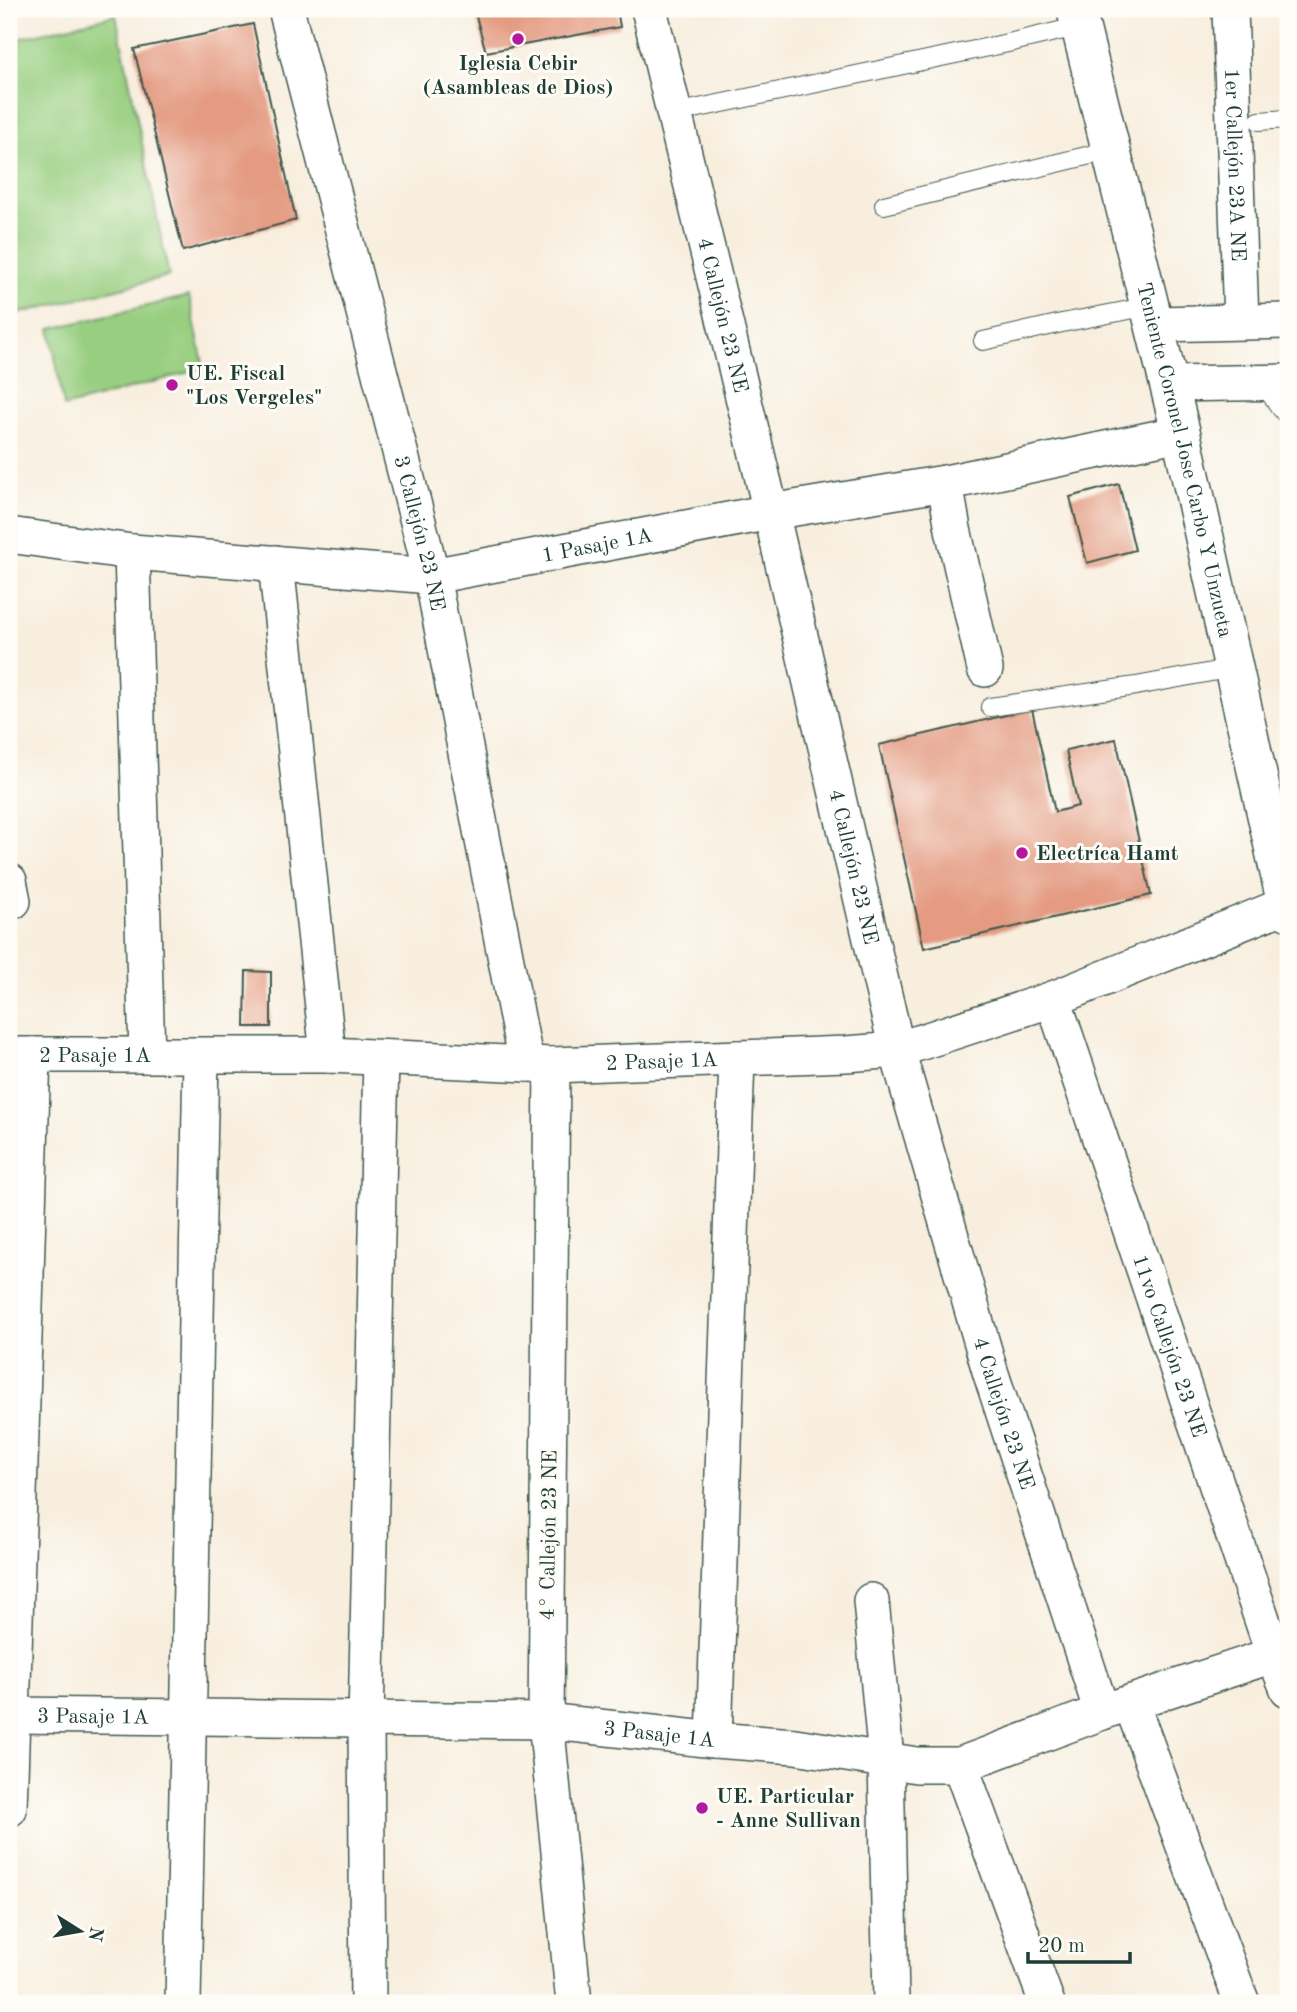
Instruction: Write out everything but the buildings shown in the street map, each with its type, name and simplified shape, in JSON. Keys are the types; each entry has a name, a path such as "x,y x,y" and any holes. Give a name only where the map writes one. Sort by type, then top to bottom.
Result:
{"street":[{"name":"3 Callejón 23 NE","path":"286,9 432,576 539,1064"},
{"name":"4 Callejón 23 NE","path":"649,9 771,512 897,1050 990,1371 1117,1708 1242,2003"},
{"name":"1er Callejón 23A NE","path":"1230,9 1241,321"},
{"name":"Teniente Coronel Jose Carbo Y Unzueta","path":"1078,17 1181,433 1287,906"},
{"path":"1152,315 1288,321"},
{"path":"1169,384 1275,383"},
{"name":"1 Pasaje 1A","path":"9,535 132,552 432,576 771,512 945,483 1181,433"},
{"path":"945,483 985,669"},
{"path":"132,552 147,1055"},
{"path":"276,563 328,1055"},
{"name":"2 Pasaje 1A","path":"21,1055 328,1055 539,1064 897,1050 1053,999 1287,906"},
{"name":"11vo Callejón 23 NE","path":"1053,999 1281,1652 1288,1689"},
{"path":"9,1809 21,1055"},
{"path":"183,2003 201,1056"},
{"path":"368,2003 366,1721 381,1058"},
{"path":"713,1740 737,1058"},
{"name":"4° Callejón 23 NE","path":"539,1064 546,1721 574,2003"},
{"path":"870,1601 886,1759 891,2003"},
{"name":"3 Pasaje 1A","path":"10,1715 546,1721 713,1740 795,1746 917,1765 960,1765 1281,1652"},
{"path":"960,1765 1047,2003"}],"lane":[{"path":"675,113 1008,43 1078,17"},
{"path":"1258,121 1288,119"},
{"path":"884,205 1111,150"},
{"path":"983,341 1062,323 1152,315"},
{"path":"1275,383 1288,417"},
{"path":"990,707 1136,686 1233,668"}],"green space":[{"path":"116,15 169,276 9,316 9,41"},
{"path":"189,296 204,368 64,407 50,329"}],"place":[{"name":"Iglesia Cebir (Asambleas de Dios)","path":"518,39"},
{"name":"UE. Fiscal \"Los Vergeles\"","path":"172,385"},
{"name":"Electríca Hamt","path":"1022,853"},
{"name":"UE. Particular - Anne Sullivan","path":"702,1808"}]}
